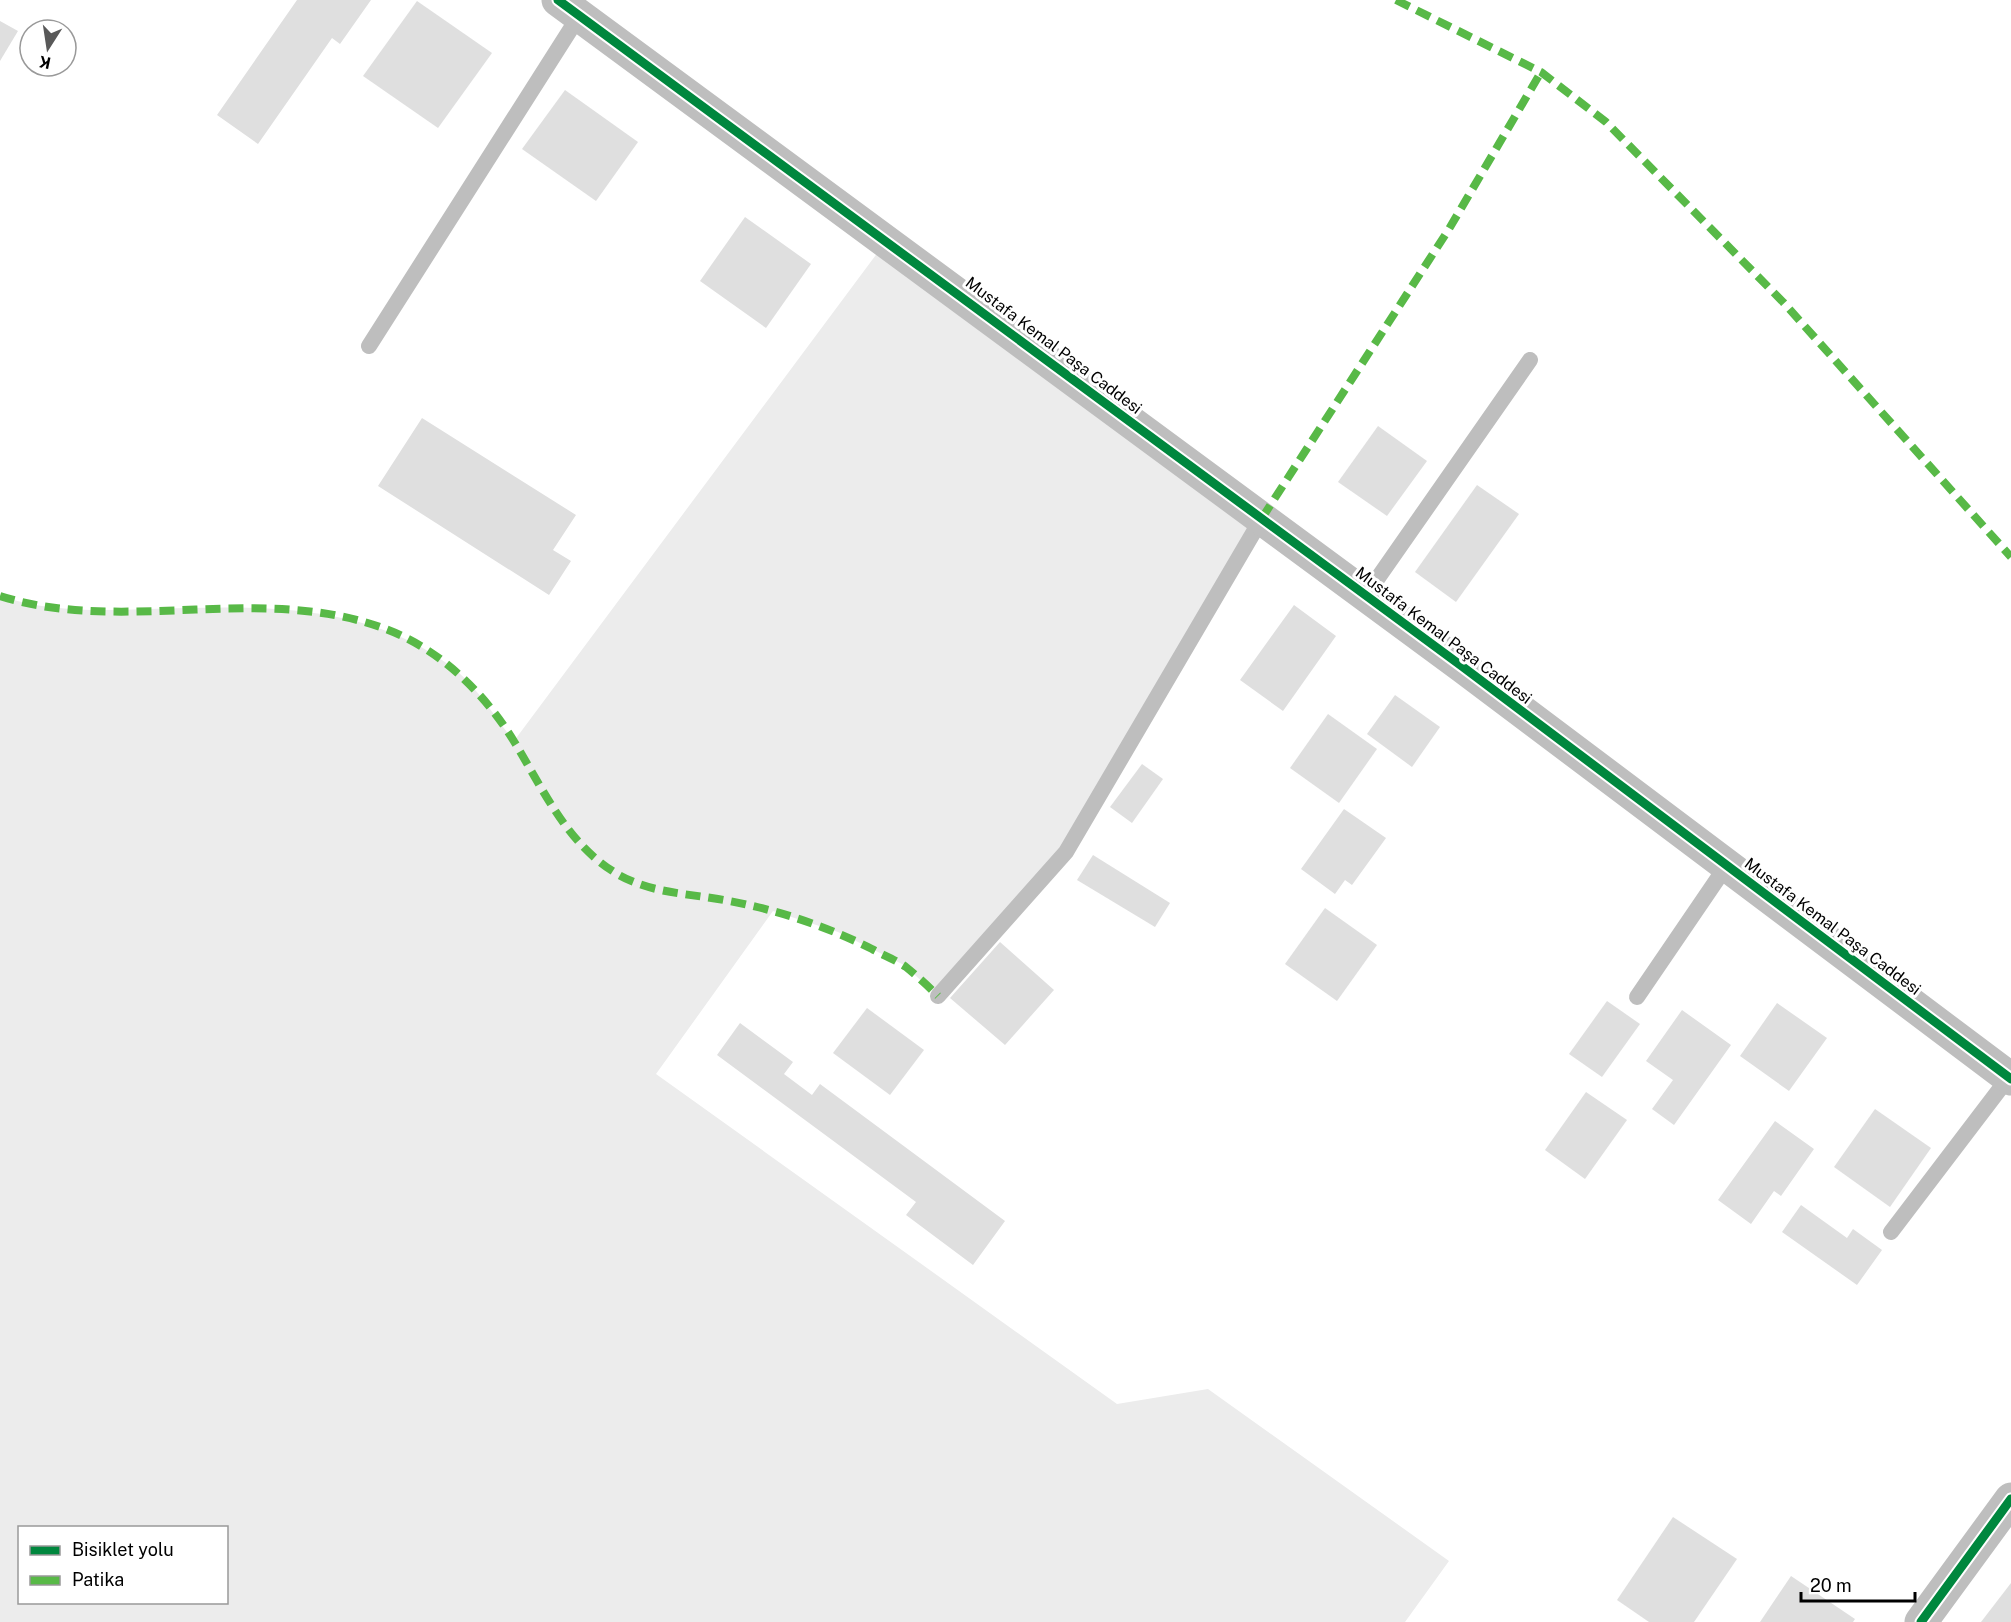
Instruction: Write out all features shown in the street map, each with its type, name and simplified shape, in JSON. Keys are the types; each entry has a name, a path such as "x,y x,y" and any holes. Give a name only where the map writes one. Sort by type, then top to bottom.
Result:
{"street":[{"name":"Mustafa Kemal Paşa Caddesi","path":"568,8 857,218 1366,595 2010,1078"},
{"path":"1921,1622 2011,1499"}],"lane":[{"path":"369,346 568,8"},
{"path":"1366,595 1530,360"},
{"path":"938,996 1066,852 1262,518"},
{"path":"1637,997 1727,865"},
{"path":"1891,1232 2010,1078"}],"shaded area":[{"path":"887,240 1262,518 1066,852 938,996 904,965 838,932 773,911 656,1074 1117,1404 1208,1389 1449,1561 1405,1622 0,1622 0,596 55,608 111,610 229,607 310,612 349,619 387,631 423,648 457,671 480,696 514,741"}],"building":[{"path":"297,0 371,0 340,44 332,38 258,144 217,115"},
{"path":"417,1 492,53 438,128 363,76"},
{"path":"0,21 18,31 0,61"},
{"path":"565,90 638,142 596,201 522,149"},
{"path":"745,217 811,264 766,328 700,281"},
{"path":"422,418 576,515 553,550 571,561 549,595 378,486"},
{"path":"1378,426 1427,461 1387,516 1338,482"},
{"path":"1477,485 1519,514 1456,602 1415,572"},
{"path":"1294,605 1336,636 1283,711 1240,680"},
{"path":"1395,695 1440,727 1412,767 1367,734"},
{"path":"1328,714 1377,749 1339,803 1290,768"},
{"path":"1142,764 1163,779 1132,823 1110,807"},
{"path":"1344,809 1386,838 1352,885 1345,880 1335,894 1301,869"},
{"path":"1093,855 1170,903 1155,927 1077,880"},
{"path":"1325,908 1377,945 1337,1001 1285,964"},
{"path":"1000,942 1054,990 1005,1045 950,998"},
{"path":"1607,1001 1640,1024 1602,1077 1569,1054"},
{"path":"1777,1003 1827,1038 1789,1091 1740,1056"},
{"path":"867,1008 924,1050 890,1095 833,1053"},
{"path":"1682,1010 1731,1045 1674,1125 1652,1109 1673,1080 1646,1061"},
{"path":"740,1023 793,1062 784,1074 812,1095 820,1084 1005,1221 973,1265 906,1215 916,1202 717,1055"},
{"path":"1586,1092 1627,1120 1585,1179 1545,1150"},
{"path":"1875,1109 1931,1148 1890,1207 1834,1167"},
{"path":"1775,1121 1814,1149 1781,1196 1774,1191 1751,1224 1718,1200"},
{"path":"1801,1205 1847,1238 1853,1229 1882,1250 1857,1285 1782,1232"},
{"path":"1673,1517 1737,1559 1694,1622 1649,1622 1617,1600"},
{"path":"1791,1576 1855,1619 1853,1622 1760,1622"},
{"path":"2011,1583 2011,1622 1981,1622"}],"marked path":[{"path":"1396,0 1541,72 1606,122 1783,302 2011,557"},
{"path":"1262,518 1449,229 1541,72"},
{"path":"0,596 47,607 94,611 240,608 288,610 336,615 383,628 423,647 459,674 475,690 503,725 569,830 582,846 614,872 651,888 758,907 816,925 854,940 902,964 938,996"}],"cycle path":[{"path":"558,0 1463,667 2011,1079"},
{"path":"1921,1622 2011,1499"}]}
